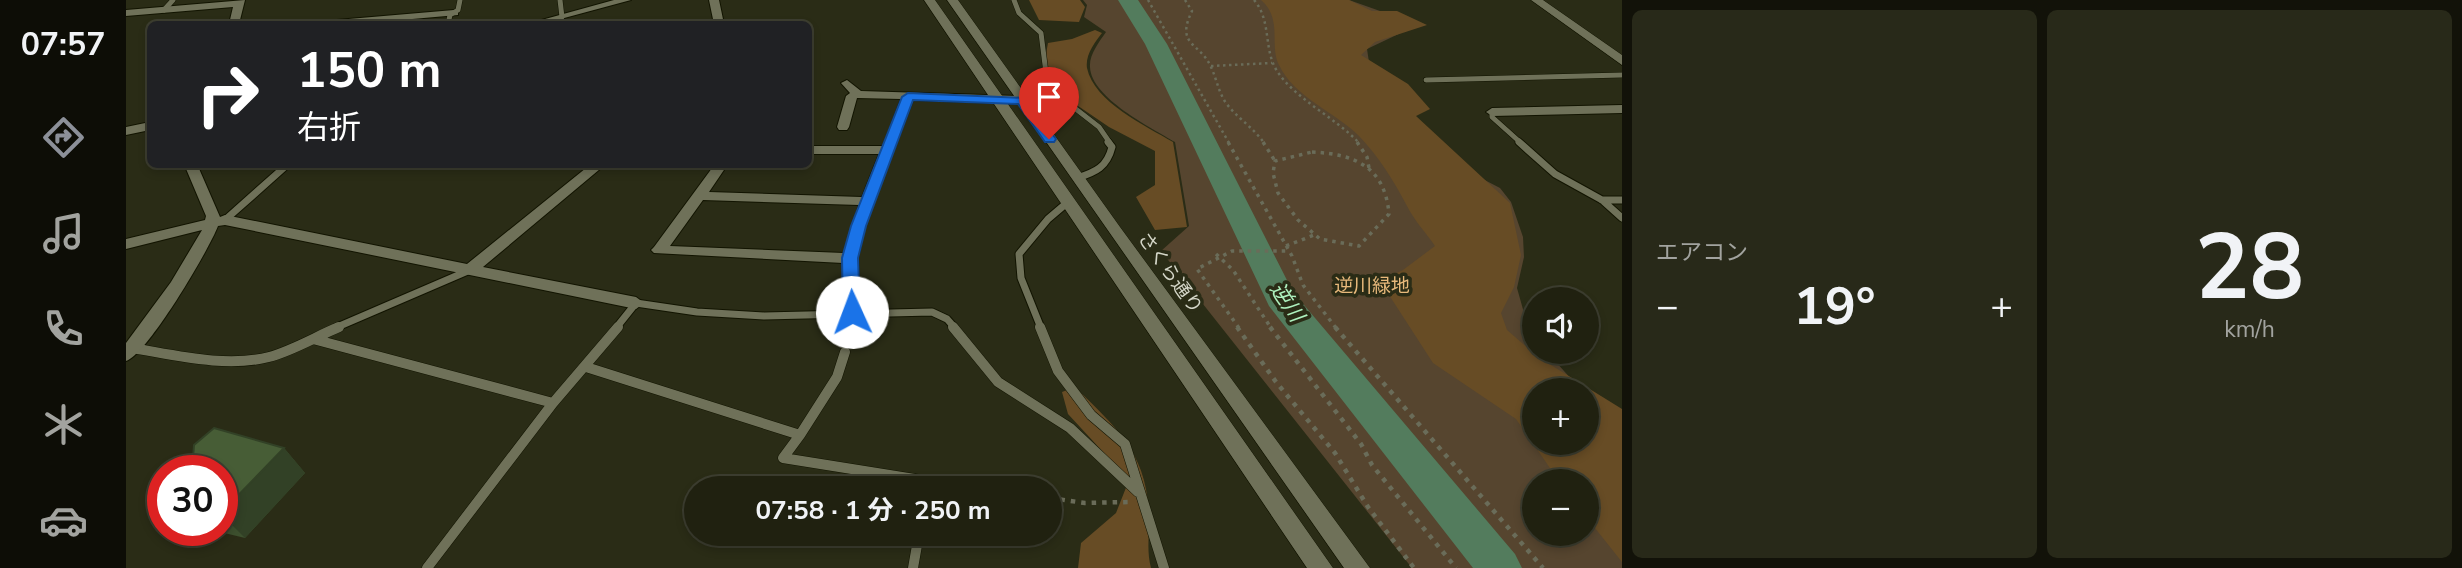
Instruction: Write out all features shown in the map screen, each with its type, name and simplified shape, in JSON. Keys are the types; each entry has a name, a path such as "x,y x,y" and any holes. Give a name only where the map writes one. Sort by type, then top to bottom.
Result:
{"street":[{"path":"545,21 626,0"},
{"path":"715,0 718,21"},
{"path":"929,0 1321,568"},
{"name":"さくら通り","path":"953,0 1077,178 1358,568"},
{"path":"1536,0 1622,61"},
{"path":"126,13 240,1 235,21"},
{"path":"360,21 454,13"},
{"path":"847,83 858,94"},
{"path":"843,127 852,96 858,94 1022,100"},
{"path":"852,312 850,258 866,201 908,97"},
{"path":"1492,112 1622,109"},
{"path":"126,131 147,127"},
{"path":"812,150 887,150"},
{"path":"192,168 213,216 219,223"},
{"path":"471,269 595,168"},
{"path":"719,168 659,250 850,258"},
{"path":"699,195 866,201"},
{"path":"129,351 219,223"},
{"path":"126,244 219,223 471,269 636,303"}],"lane":[{"path":"164,10 173,0"},
{"path":"449,21 450,15 458,10 460,0"},
{"path":"560,0 562,17"},
{"path":"1014,0 1019,13 1041,33 1047,81 1063,99 1098,127 1112,147 1110,160 1100,171 1077,178"},
{"path":"1605,50 1622,50"},
{"path":"1426,80 1622,75"},
{"path":"1492,112 1492,117 1555,174 1602,201 1622,218"},
{"path":"219,223 283,168"},
{"path":"1602,201 1622,200"},
{"path":"1068,202 1048,219 1019,254 1021,278 1058,371 1091,415 1125,444 1164,568"},
{"path":"129,351 198,359 250,360 269,357 471,269"},
{"path":"427,568 553,403 586,367 636,303 697,313 764,316 932,312 947,319 998,382 1070,428 1140,497"},
{"path":"313,339 553,403"},
{"path":"845,352 837,377 783,458 883,476"},
{"path":"586,367 800,435"},
{"path":"913,568 917,546"}],"path":[{"path":"1148,0 1290,251 1303,285 1326,319 1543,568"},
{"path":"1185,0 1192,11 1185,32 1211,66 1216,86 1227,104 1260,137 1275,161 1272,172 1275,190 1289,210 1320,239 1359,246 1389,214 1388,194 1377,174 1369,168 1339,156 1311,151 1291,154 1275,161"},
{"path":"1254,0 1265,12 1272,63 1299,94 1352,135 1370,160 1369,168"},
{"path":"1211,66 1272,63"},
{"path":"1286,246 1314,235"},
{"path":"1290,251 1230,250 1216,254 1196,269 1276,382 1335,453 1368,507 1414,568"},
{"path":"1216,254 1233,270 1280,342 1361,444 1372,464 1456,568"},
{"path":"1062,500 1085,503 1140,497"}],"green space":[{"name":"逆川緑地","path":"1083,0 1349,0 1380,11 1407,30 1367,49 1369,62 1448,161 1500,188 1511,202 1523,237 1524,257 1517,288 1522,306 1522,364 1558,364 1570,378 1522,378 1522,455 1599,455 1599,440 1622,433 1622,568 1412,568 1161,251 1189,226 1175,142 1124,111 1100,90 1090,67 1095,49 1106,32 1084,17 1087,5"}],"shaded area":[{"path":"1029,0 1080,0 1085,7 1079,22 1039,20"},
{"path":"1261,0 1349,0 1372,11 1397,11 1427,25 1375,42 1361,55 1408,84 1430,109 1416,116 1510,203 1521,255 1514,287 1501,313 1507,330 1522,343 1522,364 1549,364 1572,378 1522,378 1522,428 1516,419 1433,363 1380,281 1403,270 1435,246 1413,216 1386,169 1359,136 1294,86 1286,76 1276,57 1272,15"},
{"path":"1095,30 1102,33 1088,58 1087,68 1092,80 1100,92 1122,112 1173,142 1187,227 1155,230 1136,197 1155,185 1155,151 1109,127 1059,93 1044,65 1048,43 1072,39"},
{"path":"1075,387 1116,429 1135,457 1142,473 1147,492 1151,568 1078,568 1081,543 1116,513 1129,480 1068,414 1062,392"},
{"path":"1599,395 1622,409 1622,562 1599,533 1599,469 1551,469 1541,455 1599,455"}],"building":[{"path":"214,428 284,448 238,495 238,455 193,455 194,445"}],"waterway":[{"name":"逆川","path":"1128,0 1156,44 1280,298 1500,568"}],"route":[{"path":"852,312 850,258 858,226 908,97 1022,100 1049,139"}]}
